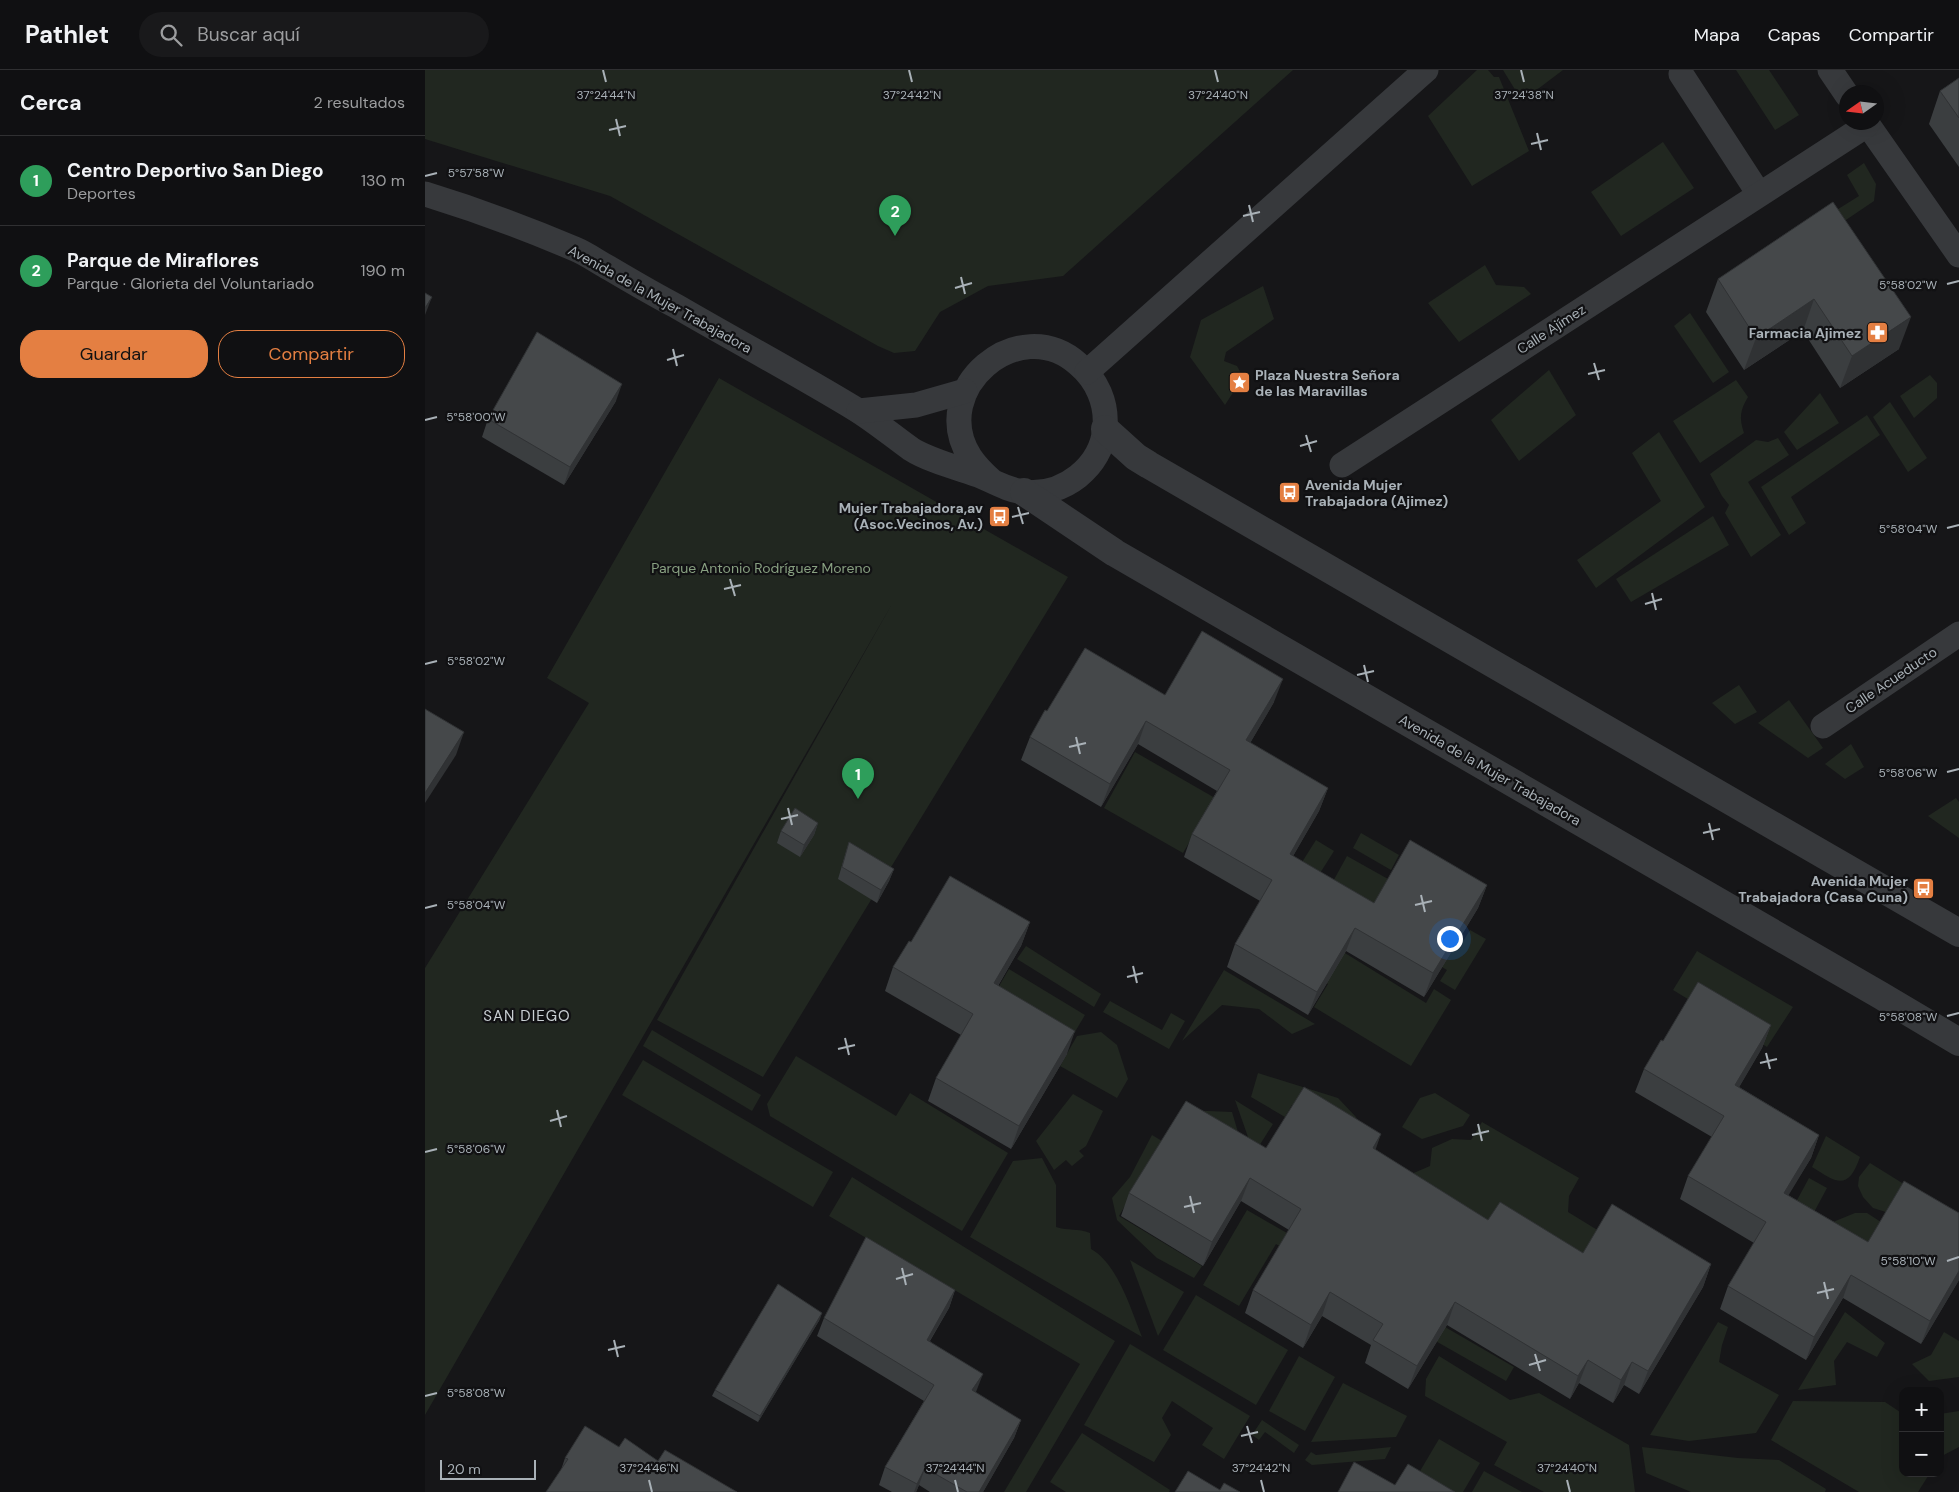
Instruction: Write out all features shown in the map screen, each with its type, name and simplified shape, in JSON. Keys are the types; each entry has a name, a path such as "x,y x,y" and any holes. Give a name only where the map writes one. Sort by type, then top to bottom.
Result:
{"street":[{"path":"1087,372 1426,70"},
{"path":"1829,70 1840,85"},
{"path":"1681,74 1759,194"},
{"name":"Calle Ajímez","path":"1343,465 1858,130"},
{"name":"Calle Ajímez","path":"1871,130 1959,256"},
{"name":"Avenida de la Mujer Trabajadora","path":"425,194 577,250 859,411 914,451 992,481"},
{"path":"1028,346 1061,352 1087,372 1096,384 1105,413 1105,429 1102,443 1088,467 1077,477 1053,490 1039,493 1007,489 992,481 980,470 969,456 963,441 959,424 960,407 965,391 974,376 987,363 1011,350 1028,346"},
{"path":"859,411 916,405 965,391"},
{"path":"1105,429 1136,457 1149,465 1959,933"},
{"name":"Avenida de la Mujer Trabajadora","path":"1024,492 1115,553 1959,1042"},
{"name":"Calle Acueducto","path":"1823,726 1959,634"}],"green space":[{"path":"425,70 1293,70 1063,276 988,286 940,312 915,351 894,353 878,346 610,196 425,139"},
{"path":"1477,70 1488,70 1494,77 1499,77 1529,151 1472,186 1428,116"},
{"path":"1503,70 1563,70 1522,101"},
{"path":"1736,70 1769,70 1799,115 1775,130"},
{"path":"1663,142 1694,188 1621,236 1591,192"},
{"path":"1864,163 1876,184 1874,201 1834,228 1827,216 1859,196 1847,175"},
{"path":"1485,265 1496,285 1524,287 1531,294 1459,342 1428,303"},
{"path":"1263,286 1274,319 1226,352 1224,361 1237,366 1243,377 1225,405 1190,357 1201,320"},
{"path":"1690,313 1729,372 1713,383 1674,326"},
{"path":"1549,370 1576,415 1519,461 1491,420"},
{"path":"1930,375 1937,383 1937,398 1914,418 1900,396"},
{"name":"Parque Antonio Rodríguez Moreno","path":"719,378 1068,577 763,1077 657,1020 892,604 425,1415 425,968 589,703 547,678"},
{"path":"1736,380 1748,397 1741,414 1744,433 1700,463 1673,421"},
{"path":"1820,393 1839,423 1797,450 1784,432"},
{"path":"1890,402 1927,458 1908,472 1873,417"},
{"path":"1867,415 1880,435 1791,497 1806,523 1789,535 1761,487"},
{"path":"1659,432 1705,507 1596,588 1577,560 1661,501 1632,453"},
{"path":"1778,438 1789,455 1748,482 1781,535 1751,557 1725,513 1729,505 1710,474 1756,440 1768,442"},
{"path":"1713,516 1729,545 1631,602 1616,579"},
{"path":"1739,685 1757,712 1735,724 1712,703"},
{"path":"1789,700 1823,748 1808,758 1758,723"},
{"path":"1851,744 1864,767 1845,779 1825,764"},
{"path":"1135,752 1215,798 1183,853 1104,808"},
{"path":"1956,798 1959,802 1959,838 1928,816"},
{"path":"1361,833 1399,855 1391,870 1353,848"},
{"path":"1316,840 1334,851 1310,889 1292,878"},
{"path":"1347,856 1388,879 1365,919 1325,896"},
{"path":"1470,930 1486,939 1455,990 1440,981 1447,970 1440,966 1458,937 1464,940"},
{"path":"1026,946 1101,994 1094,1007 1017,959"},
{"path":"1340,950 1426,1003 1434,989 1451,1000 1411,1066 1314,1007 1328,984 1322,980"},
{"path":"1697,951 1793,1007 1767,1047 1673,990"},
{"path":"1009,969 1085,1015 1063,1052 988,1005"},
{"path":"1224,970 1315,1024 1292,1034 1259,1009 1222,1005 1182,1041"},
{"path":"1110,1001 1162,1030 1171,1013 1185,1021 1169,1049 1103,1012"},
{"path":"652,1030 761,1095 752,1111 643,1046"},
{"path":"1101,1032 1117,1045 1128,1079 1117,1098 1060,1066 1077,1036"},
{"path":"796,1056 896,1116 910,1093 1008,1153 962,1231 770,1116 767,1104"},
{"path":"643,1060 833,1172 813,1207 622,1095"},
{"path":"1258,1073 1338,1098 1356,1117 1369,1150 1292,1105 1285,1117 1251,1097"},
{"path":"1435,1093 1470,1115 1463,1126 1422,1139 1402,1127 1420,1098"},
{"path":"1073,1094 1103,1111 1086,1146 1079,1151 1084,1156 1072,1166 1066,1160 1054,1170 1036,1141"},
{"path":"1235,1100 1273,1124 1254,1154"},
{"path":"1184,1110 1232,1112 1246,1159"},
{"path":"1482,1122 1579,1178 1569,1196 1568,1212 1599,1231 1574,1271 1475,1241 1409,1175 1430,1166 1432,1148 1452,1139 1471,1140"},
{"path":"1152,1135 1162,1141 1119,1216 1202,1266 1194,1278 1157,1258 1117,1220 1112,1198 1130,1177"},
{"path":"1826,1136 1860,1157 1851,1175 1846,1180 1835,1180 1812,1167"},
{"path":"1042,1158 1056,1185 1056,1227 1090,1233 1091,1249 1109,1265 1123,1288 1142,1337 970,1237 1013,1161"},
{"path":"1870,1163 1907,1186 1889,1213 1873,1208 1863,1197 1858,1186 1859,1177"},
{"path":"852,1177 1115,1341 1026,1492 1004,1492 1080,1364 829,1216"},
{"path":"1809,1178 1827,1188 1805,1229 1796,1202"},
{"path":"1247,1210 1318,1251 1310,1264 1276,1244 1239,1306 1203,1285"},
{"path":"1855,1213 1867,1213 1884,1224 1861,1262 1823,1238 1833,1222"},
{"path":"1130,1260 1184,1292 1158,1336"},
{"path":"1196,1295 1288,1350 1256,1405 1163,1350"},
{"path":"1845,1312 1885,1343 1877,1357 1847,1342 1834,1361 1836,1385 1798,1390"},
{"path":"1433,1320 1514,1367 1506,1381 1425,1335"},
{"path":"1718,1322 1728,1327 1719,1362 1779,1395 1756,1433 1689,1441 1650,1435"},
{"path":"1944,1332 1959,1341 1959,1377 1929,1381 1912,1364 1931,1355"},
{"path":"1130,1344 1250,1416 1224,1459 1202,1445 1213,1428 1172,1401 1162,1418 1171,1435 1154,1462 1084,1425"},
{"path":"1299,1356 1335,1377 1305,1431 1269,1411"},
{"path":"1439,1356 1510,1400 1539,1393 1629,1445 1635,1492 1544,1492 1494,1465 1507,1442 1425,1396 1426,1379"},
{"path":"1343,1383 1407,1416 1396,1437 1311,1442"},
{"path":"1793,1401 1885,1402 1899,1411 1899,1477 1927,1477 1918,1492 1859,1492 1771,1440"},
{"path":"1959,1411 1959,1447 1944,1455 1944,1432 1944,1413"},
{"path":"1262,1420 1299,1445 1294,1453 1265,1432 1259,1440 1252,1435"},
{"path":"1082,1433 1170,1490 1169,1492 1066,1492 1050,1482"},
{"path":"1439,1439 1480,1463 1463,1492 1418,1492 1410,1488"},
{"path":"1391,1447 1385,1459 1312,1465 1305,1460 1311,1452 1316,1455"},
{"path":"1642,1447 1738,1458 1779,1460 1826,1489 1825,1492 1691,1492 1646,1473"},
{"path":"1484,1471 1522,1492 1472,1492"}],"building":[{"path":"1959,78 1959,118 1940,91"},
{"path":"1833,202 1911,317 1852,356 1814,299 1756,338 1718,279"},
{"path":"425,293 432,297 425,308"},
{"path":"537,332 622,384 570,467 488,419"},
{"path":"1202,631 1283,679 1246,740 1328,788 1290,854 1374,903 1410,840 1487,885 1433,973 1355,928 1317,992 1235,944 1272,880 1192,834 1230,770 1146,721 1110,784 1030,737 1085,648 1165,695"},
{"path":"425,709 464,732 425,793"},
{"path":"795,808 818,823 804,845 781,831"},
{"path":"849,842 894,869 881,890 842,867"},
{"path":"950,876 1030,922 994,983 1075,1031 1019,1126 936,1078 973,1014 893,967 909,941 911,942"},
{"path":"1698,982 1771,1025 1735,1085 1819,1135 1784,1193 1868,1242 1904,1181 1959,1213 1959,1271 1930,1321 1851,1275 1814,1337 1728,1286 1766,1222 1688,1176 1724,1116 1644,1069"},
{"path":"1304,1087 1381,1134 1373,1148 1488,1220 1500,1202 1583,1253 1612,1204 1711,1264 1648,1371 1632,1362 1621,1380 1588,1360 1578,1376 1455,1302 1417,1366 1373,1340 1383,1324 1330,1292 1311,1325 1253,1290 1301,1209 1250,1178 1212,1242 1129,1193 1186,1101 1266,1148"},
{"path":"866,1237 955,1290 927,1340 983,1374 972,1390 1021,1420 979,1492 967,1492 925,1468 917,1484 885,1467 934,1385 824,1318"},
{"path":"778,1284 822,1313 760,1416 715,1390"},
{"path":"585,1426 619,1447 625,1438 658,1461 665,1450 737,1492 546,1492 568,1459 565,1458"},
{"path":"1354,1462 1395,1485 1408,1464 1455,1492 1338,1492"},
{"path":"1188,1471 1220,1490 1224,1483 1240,1492 1175,1492"}],"place":[{"name":"Parque de Miraflores","path":"895,236"},
{"name":"Farmacia Ajimez","path":"1877,333"},
{"name":"Plaza Nuestra Señora de las Maravillas","path":"1239,383"},
{"name":"Avenida Mujer Trabajadora (Ajimez)","path":"1289,493"},
{"name":"Mujer Trabajadora,av (Asoc.Vecinos, Av.)","path":"999,516"},
{"name":"Centro Deportivo San Diego","path":"858,799"},
{"name":"Avenida Mujer Trabajadora (Casa Cuna)","path":"1924,889"}],"district":[{"name":"SAN DIEGO","path":"527,1016"}]}
